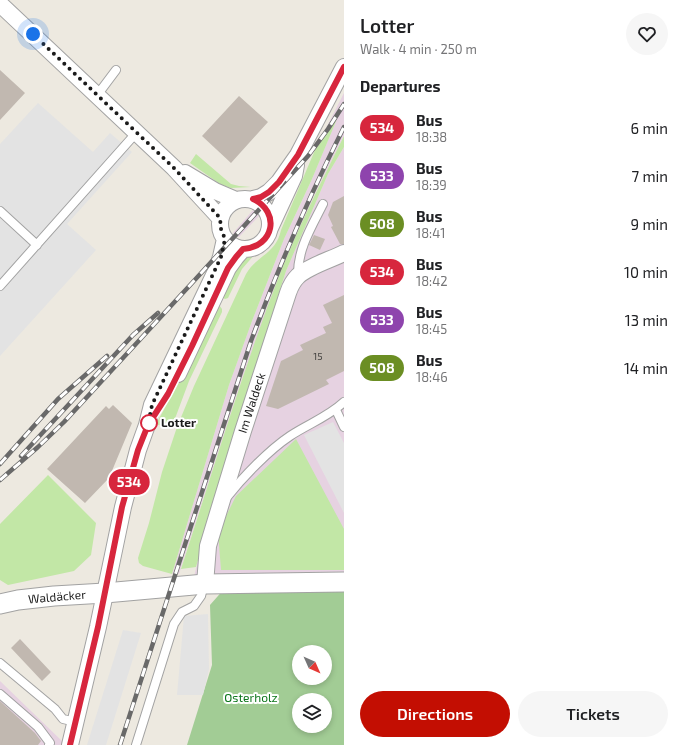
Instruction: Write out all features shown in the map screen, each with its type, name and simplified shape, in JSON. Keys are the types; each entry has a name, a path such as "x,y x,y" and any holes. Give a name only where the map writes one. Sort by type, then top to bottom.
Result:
{"street":[{"path":"0,4 98,94 174,168 220,218"},
{"path":"253,199 263,205 269,214 271,221 268,235 258,246 243,249 233,246 225,239 221,229 220,218 224,210 229,204 236,200 261,197 269,192 279,182 298,155 344,67"},
{"path":"270,228 294,176 298,155"},
{"path":"174,168 215,191 236,200"},
{"path":"70,745 105,593 122,507 138,450 148,425 152,405 216,270 225,239"},
{"path":"148,425 168,394 228,268 243,249"},
{"path":"298,276 344,253"},
{"name":"Im Waldeck","path":"205,584 208,546 220,506 288,292 298,276"},
{"path":"205,584 344,582"},
{"name":"Waldäcker","path":"0,604 18,600 205,584"}],"lane":[{"path":"98,94 116,70"},
{"path":"0,286 137,132"},
{"path":"298,276 298,264 307,237 323,204"},
{"path":"0,211 37,245"},
{"path":"220,506 238,483 279,444 290,436 336,410 344,402"},
{"path":"336,410 344,427"},
{"path":"136,745 174,624 182,612 194,606 201,596 205,584"},
{"path":"0,663 54,709 63,719 76,722"},
{"path":"0,694 38,727 50,743 48,745"}],"shaded area":[{"path":"344,93 344,136 314,196 280,275 242,379 179,574 172,574 229,385 284,239 312,179 336,121 328,132 325,130"},
{"path":"38,103 93,152 110,133 132,152 67,224 96,250 0,356 0,144"},
{"path":"344,147 344,582 192,585 247,393 286,271 328,174"},
{"path":"253,210 259,216 239,237 236,236 233,233"},
{"path":"333,422 344,443 344,513 304,435"},
{"path":"208,614 209,669 203,695 177,695 184,616"},
{"path":"123,630 141,633 106,745 87,745"},
{"path":"0,681 63,742 62,745 0,745"}],"green space":[{"path":"337,119 312,179 284,239 252,321 229,385 172,574 143,566 139,563 138,558 162,472 177,427 194,386 246,274 255,262 271,249 279,238 315,150"},
{"path":"344,136 344,147 328,174 286,271 247,393 196,567 181,569 265,312 286,258"},
{"path":"196,154 231,184 251,187 231,188 220,184 190,163"},
{"path":"255,254 242,269 228,298 225,299 220,296 224,286 243,259"},
{"path":"219,305 222,312 189,381 173,424 167,427 156,424 183,375"},
{"path":"296,439 344,529 344,570 221,570 218,532 236,496"},
{"path":"48,475 96,523 91,555 74,571 8,585 0,580 0,524"},
{"name":"Osterholz","path":"225,588 344,591 344,745 187,745 212,665 210,605"}],"building":[{"path":"0,70 25,93 0,120"},
{"path":"239,96 268,122 231,163 202,136"},
{"path":"344,196 344,244 340,244 331,227 333,226 328,215 333,202"},
{"path":"314,235 325,239 320,250 309,245"},
{"path":"344,295 344,371 326,380 329,384 278,409 266,406 281,361 303,350 300,345 326,333 323,327 332,323 323,305"},
{"path":"113,405 132,423 109,478 85,503 47,469 106,406 109,409"},
{"path":"20,639 51,672 42,681 11,648"},
{"path":"0,701 35,733 41,741 38,745 0,745"}],"railway":[{"path":"0,480 64,422 192,283 308,156 344,104"},
{"path":"120,745 251,341 294,233 344,127"},
{"path":"21,456 133,335 158,313"},
{"path":"0,464 58,399 107,356"}],"bus line":[{"name":"534","path":"70,745 98,627 122,507 138,450 148,425 168,394 228,268 243,249 258,246 268,235 271,221 269,214 260,202 253,199 261,197 269,192 279,182 298,155 344,67"}],"place":[{"name":"Lotter","path":"149,423"}],"route":[{"path":"33,34 98,94 174,168 220,218 222,234 225,239 221,257 152,405 148,425 149,423"}]}
